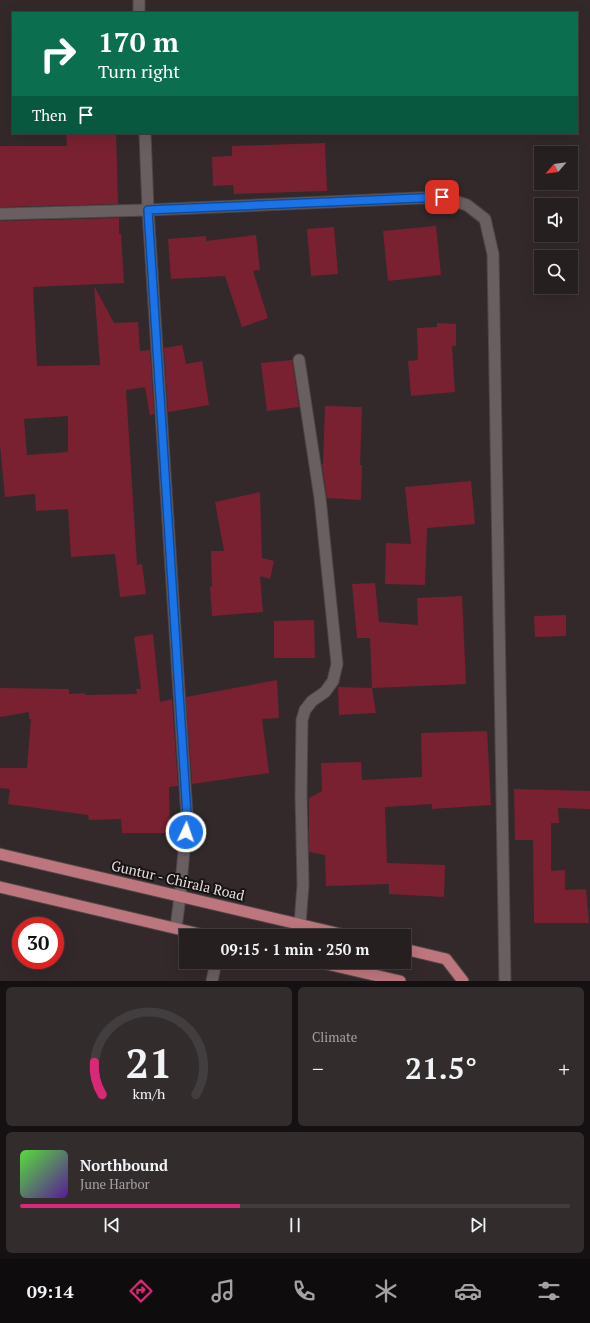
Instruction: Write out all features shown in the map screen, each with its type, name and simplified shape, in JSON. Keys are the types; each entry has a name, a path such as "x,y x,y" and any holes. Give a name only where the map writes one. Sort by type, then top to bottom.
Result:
{"main road":[{"name":"Guntur - Chirala Road","path":"0,854 320,929"},
{"path":"0,887 180,929"},
{"path":"411,951 446,959 463,981"},
{"path":"348,969 400,981"}],"street":[{"path":"139,0 139,12"},
{"path":"145,134 148,210 187,816 176,928"},
{"path":"0,214 148,210 442,197 467,205 485,219 493,254 505,981"},
{"path":"299,360 320,498 337,664 334,681 325,692 312,701 305,710 302,720 301,795 303,885 300,924"},
{"path":"212,981 215,969"}],"building":[{"path":"66,134 116,134 118,204 0,207 0,146 67,146"},
{"path":"325,143 327,191 234,194 233,185 213,186 212,157 232,156 232,146"},
{"path":"119,218 119,234 121,234 124,283 33,287 37,366 100,365 94,286 114,323 138,322 140,351 150,350 154,414 150,415 145,387 126,390 137,565 142,564 146,594 120,597 115,554 71,557 68,509 36,511 35,494 5,497 0,445 0,221","holes":["68,416 68,452 27,455 24,419"]},
{"path":"436,226 441,275 388,281 383,231"},
{"path":"334,227 338,274 311,276 307,229"},
{"path":"256,235 260,270 253,271 268,318 242,327 225,276 171,279 168,239 206,236 206,241"},
{"path":"437,323 456,324 456,346 452,346 455,392 411,396 408,361 418,360 417,328 437,327"},
{"path":"182,345 186,364 202,361 209,405 168,412 164,348"},
{"path":"292,360 299,407 267,411 261,363"},
{"path":"325,406 362,407 360,465 362,465 361,500 327,498 322,464"},
{"path":"471,481 475,524 427,528 425,585 385,584 386,543 411,544 405,487"},
{"path":"260,492 262,558 274,561 270,579 260,576 263,612 212,616 210,587 212,587 211,551 224,551 215,502"},
{"path":"375,583 379,622 418,625 417,598 462,596 466,684 372,688 370,638 357,638 352,584"},
{"path":"566,615 566,636 535,637 534,616"},
{"path":"314,620 315,658 274,658 274,621"},
{"path":"153,634 160,702 172,699 178,786 169,787 170,833 122,833 121,819 89,820 88,815 8,804 10,789 0,788 0,768 27,768 31,719 29,719 29,712 0,717 0,688 69,689 69,694 85,693 85,695 137,694 136,689 141,689 134,637"},
{"path":"277,680 279,718 262,719 269,773 192,784 186,697"},
{"path":"338,687 372,688 376,713 339,715"},
{"path":"487,731 491,805 432,809 432,804 385,807 387,863 445,865 444,897 389,894 389,884 326,886 325,855 309,852 309,798 322,791 321,763 361,762 362,780 422,777 421,733"},
{"path":"514,789 590,791 590,809 558,808 559,823 551,823 551,871 565,870 565,890 586,889 589,923 534,923 533,840 515,840"}],"route":[{"path":"186,832 187,816 148,210 442,197"}]}
